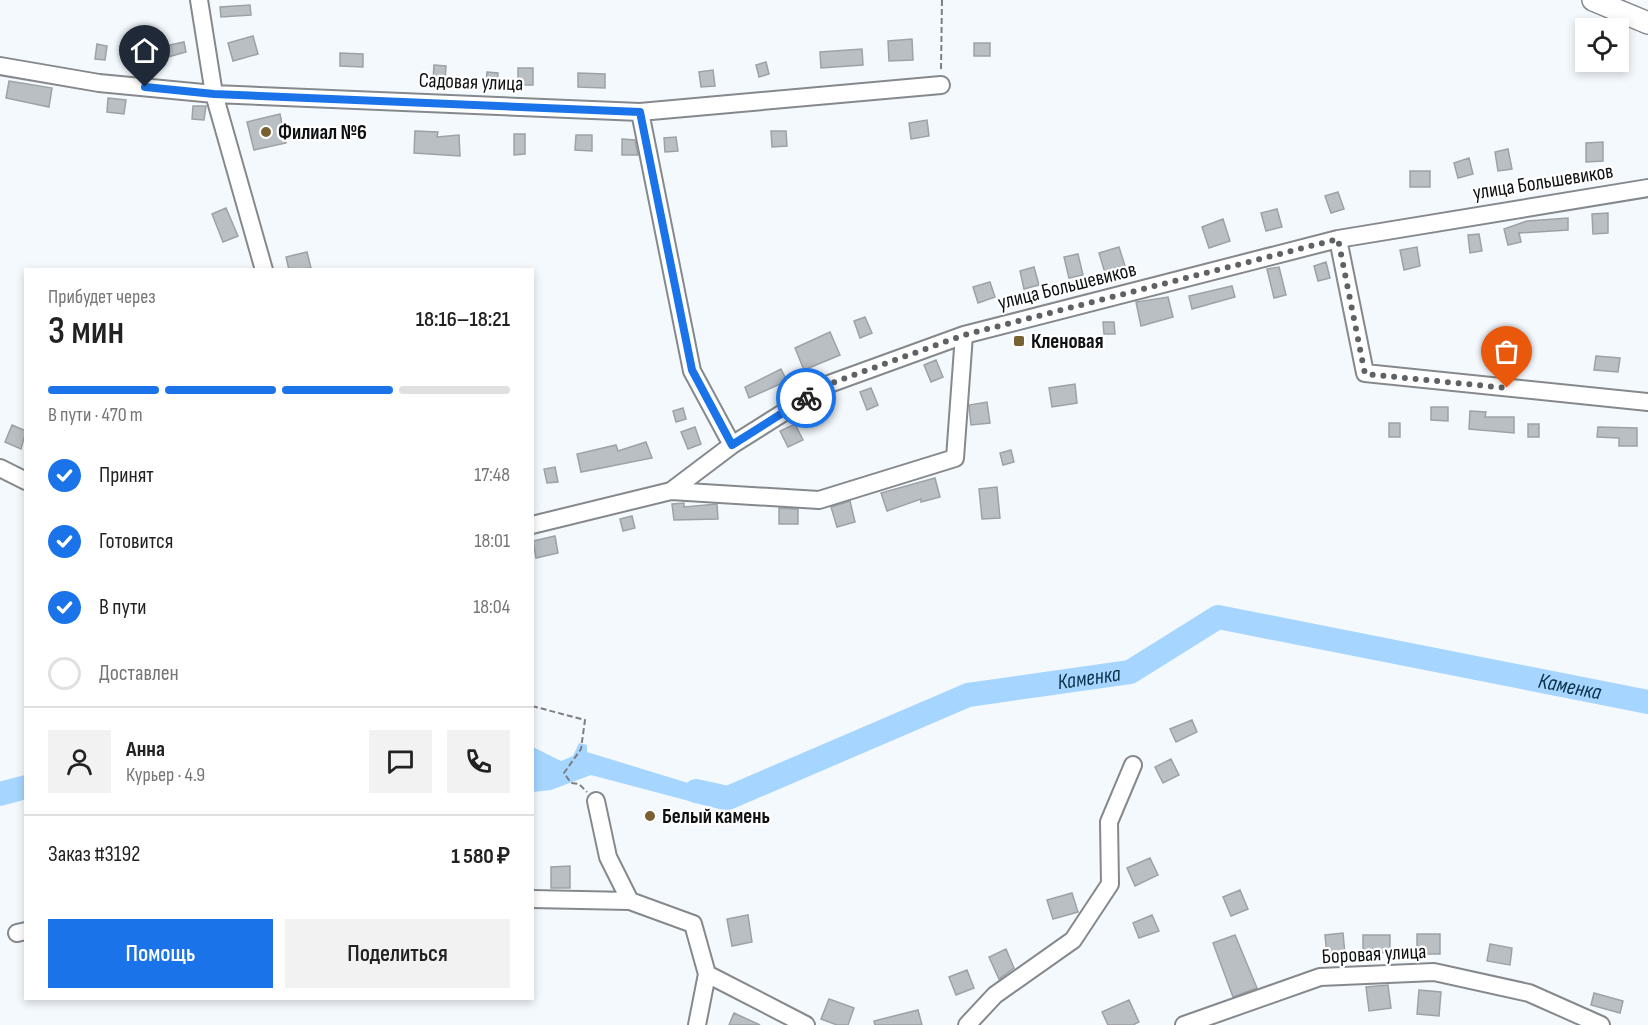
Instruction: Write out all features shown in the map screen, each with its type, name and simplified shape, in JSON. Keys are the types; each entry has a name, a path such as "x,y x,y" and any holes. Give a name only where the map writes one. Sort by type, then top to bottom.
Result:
{"main road":[{"path":"1593,0 1648,23"}],"street":[{"path":"199,0 214,94 263,268"},
{"name":"Садовая улица","path":"0,66 99,83 214,94 640,112 941,85"},
{"path":"640,112 692,370 732,445"},
{"name":"улица Большевиков","path":"534,525 671,491 732,445 829,384 964,335 1338,239 1648,188"},
{"path":"1338,239 1365,374 1648,402"},
{"path":"671,491 819,500 955,458 964,335"},
{"path":"0,468 24,480"},
{"path":"967,1025 995,995 1073,940 1110,884 1109,822 1134,765"},
{"path":"596,801 608,857 630,902"},
{"path":"534,899 630,902 693,924 707,974 697,1025"},
{"name":"Боровая улица","path":"1184,1025 1320,977 1434,972 1529,993 1595,1024"},
{"path":"707,974 806,1025"}],"path":[{"path":"941,85 942,0"},
{"path":"534,707 585,720 581,749 564,773 571,783 579,784"}],"water":[{"path":"579,743 587,745 587,752 698,786 724,785 728,798 723,810 591,775 551,790 534,792 534,748 561,761 573,756"}],"building":[{"path":"250,5 251,15 221,17 220,7"},
{"path":"253,36 258,54 233,61 228,43"},
{"path":"912,39 913,60 889,61 888,41"},
{"path":"184,42 186,52 168,57 165,46"},
{"path":"974,43 990,43 990,56 974,56"},
{"path":"97,44 107,46 105,60 95,59"},
{"path":"862,49 863,65 821,68 820,52"},
{"path":"340,53 363,54 363,67 340,66"},
{"path":"766,62 769,74 759,77 756,65"},
{"path":"434,65 446,66 445,81 433,80"},
{"path":"518,68 533,68 533,85 518,85"},
{"path":"713,70 715,86 701,87 699,72"},
{"path":"487,72 498,73 497,86 486,85"},
{"path":"578,73 605,74 605,88 578,87"},
{"path":"9,81 52,88 49,107 6,98"},
{"path":"108,98 126,100 124,114 107,112"},
{"path":"193,106 206,106 204,120 192,119"},
{"path":"280,114 286,143 254,150 247,122"},
{"path":"927,120 929,136 911,139 909,123"},
{"path":"415,131 438,132 437,137 459,135 460,156 414,153"},
{"path":"771,131 786,131 787,146 772,147"},
{"path":"514,134 525,134 525,154 514,155"},
{"path":"576,135 592,135 592,151 575,150"},
{"path":"676,137 678,151 665,152 664,138"},
{"path":"622,139 635,140 638,155 622,155"},
{"path":"1603,142 1603,161 1586,162 1586,143"},
{"path":"1508,149 1512,169 1498,171 1495,152"},
{"path":"1469,158 1473,174 1458,178 1454,163"},
{"path":"1410,171 1430,171 1430,187 1410,187"},
{"path":"1338,192 1344,209 1331,213 1325,196"},
{"path":"226,208 238,236 223,242 212,214"},
{"path":"1277,209 1282,227 1266,231 1261,213"},
{"path":"1608,213 1608,233 1593,234 1592,214"},
{"path":"1568,218 1568,230 1519,233 1521,242 1508,245 1504,229 1527,221"},
{"path":"1223,219 1230,241 1209,248 1202,227"},
{"path":"1479,234 1482,251 1470,253 1468,235"},
{"path":"1119,247 1125,266 1105,273 1099,253"},
{"path":"1417,247 1420,266 1404,270 1400,250"},
{"path":"307,252 311,268 289,268 286,257"},
{"path":"1078,254 1083,275 1069,278 1064,257"},
{"path":"1326,262 1330,278 1318,281 1314,266"},
{"path":"1034,267 1039,285 1024,289 1020,271"},
{"path":"1279,267 1286,295 1274,298 1267,269"},
{"path":"990,282 995,297 978,303 973,287"},
{"path":"1232,286 1235,297 1192,309 1189,296"},
{"path":"1168,297 1173,317 1141,326 1136,302"},
{"path":"865,317 872,333 860,338 854,321"},
{"path":"1103,322 1114,322 1115,334 1104,334"},
{"path":"830,332 840,355 804,370 795,348"},
{"path":"1506,351 1518,351 1518,369 1506,370"},
{"path":"1596,356 1620,358 1618,372 1594,370"},
{"path":"936,360 943,377 931,382 924,365"},
{"path":"781,369 787,381 749,398 745,387"},
{"path":"1075,384 1077,403 1052,407 1049,388"},
{"path":"871,388 878,405 867,410 860,392"},
{"path":"987,402 990,423 971,425 969,405"},
{"path":"1431,407 1448,407 1448,421 1431,420"},
{"path":"683,408 686,419 676,422 673,411"},
{"path":"1470,411 1486,412 1485,417 1514,417 1514,433 1469,429"},
{"path":"1389,423 1400,423 1400,437 1389,437"},
{"path":"795,424 803,440 788,447 780,431"},
{"path":"1528,424 1539,424 1539,437 1528,437"},
{"path":"12,425 24,430 21,449 5,442"},
{"path":"695,427 701,444 688,449 681,432"},
{"path":"1598,427 1637,428 1637,446 1619,446 1619,438 1597,437"},
{"path":"646,442 652,458 581,472 577,454 616,445 618,451"},
{"path":"1011,450 1014,462 1003,465 1000,453"},
{"path":"555,467 558,482 547,483 544,469"},
{"path":"935,478 940,497 921,502 921,499 887,511 881,493"},
{"path":"997,487 1000,518 982,519 979,489"},
{"path":"850,501 855,522 837,527 831,507"},
{"path":"684,503 684,507 717,504 718,519 674,520 672,504"},
{"path":"779,508 798,509 798,524 779,524"},
{"path":"632,516 635,528 623,531 620,519"},
{"path":"555,536 558,553 536,558 534,541"},
{"path":"1192,720 1197,732 1176,742 1170,729"},
{"path":"1171,759 1179,775 1163,783 1155,767"},
{"path":"1150,858 1158,875 1135,886 1127,868"},
{"path":"570,866 570,888 551,888 551,867"},
{"path":"1240,890 1248,909 1231,916 1223,897"},
{"path":"1072,893 1078,912 1053,919 1047,900"},
{"path":"748,915 752,942 732,946 727,919"},
{"path":"1152,915 1159,931 1139,938 1133,923"},
{"path":"1343,933 1345,954 1327,956 1325,935"},
{"path":"1417,934 1440,934 1440,954 1417,954"},
{"path":"1235,935 1257,988 1233,997 1213,943"},
{"path":"1363,935 1390,935 1390,953 1363,952"},
{"path":"1490,944 1512,948 1510,965 1487,961"},
{"path":"1006,949 1014,968 999,979 989,957"},
{"path":"967,970 974,988 956,995 949,977"},
{"path":"1388,985 1391,1008 1369,1011 1366,987"},
{"path":"1419,990 1441,992 1439,1016 1417,1014"},
{"path":"1594,993 1623,1001 1620,1013 1591,1005"},
{"path":"829,999 854,1008 848,1025 837,1025 821,1019"},
{"path":"1129,1000 1139,1022 1133,1025 1108,1025 1102,1012"},
{"path":"918,1010 922,1025 875,1025 874,1021"},
{"path":"734,1013 760,1025 729,1025"}],"waterway":[{"name":"Каменка","path":"696,791 728,798 968,695 1130,672 1218,617 1648,702"},
{"name":"Каменка","path":"0,794 24,788"}],"way so far":[{"path":"806,398 829,384 964,335 1338,239 1365,374 1507,388"}],"place":[{"name":"Филиал №6","path":"266,132"},
{"name":"Кленовая","path":"1019,341"},
{"name":"Белый камень","path":"650,816"}],"route":[{"path":"145,87 214,94 640,112 692,370 732,445 806,398"}]}
